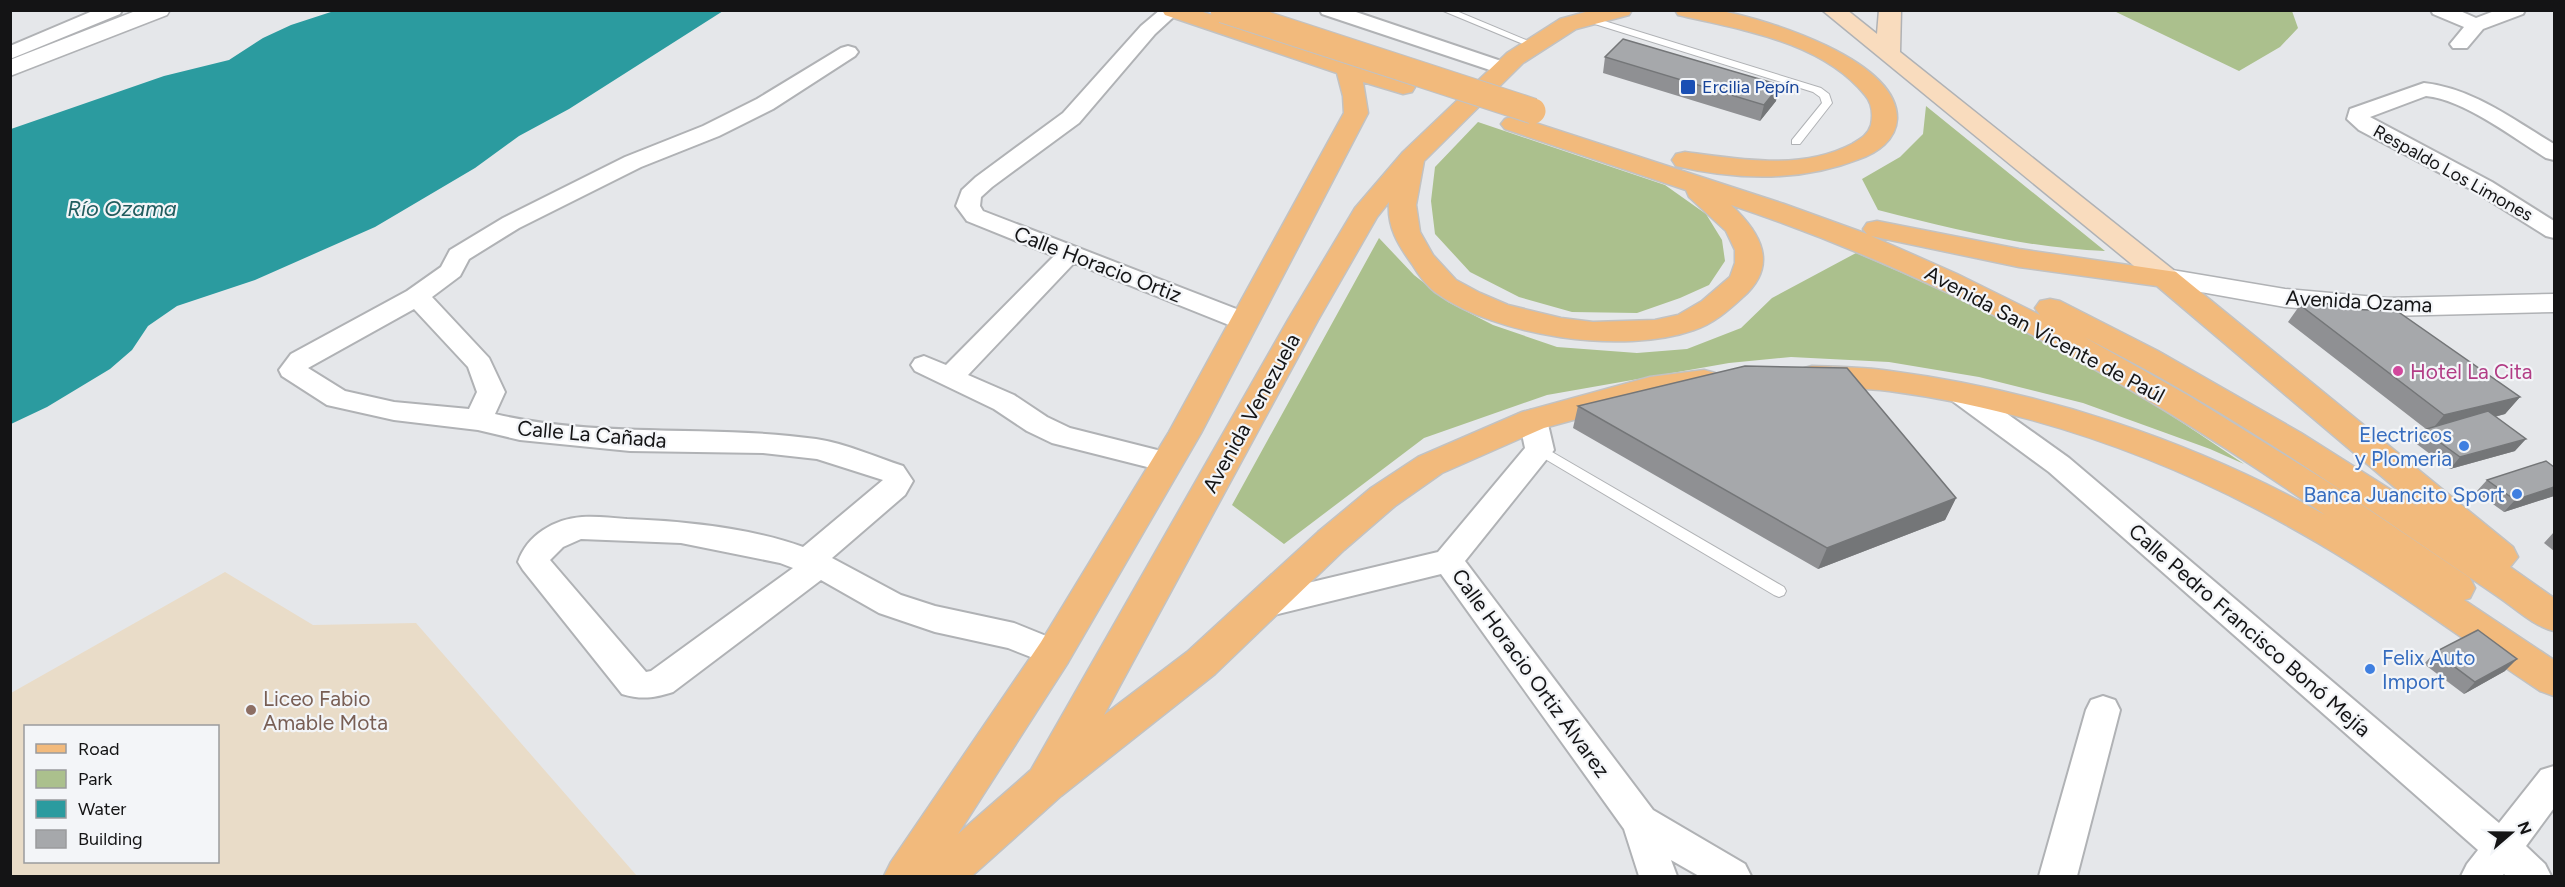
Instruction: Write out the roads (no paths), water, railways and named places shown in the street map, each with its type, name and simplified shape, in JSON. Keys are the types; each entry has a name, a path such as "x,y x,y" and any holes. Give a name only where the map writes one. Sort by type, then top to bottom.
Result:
{"main road":[{"path":"1172,10 1402,87 1523,118"},
{"path":"1223,10 1523,118"},
{"name":"Avenida Venezuela","path":"940,876 1046,783 1303,320 1365,214 1412,158 1517,57 1568,24 1621,10"},
{"path":"1685,171 1807,168 1839,159 1878,139 1885,123 1884,105 1873,89 1829,55 1766,30 1686,10"},
{"path":"1833,10 2166,279 2554,602"},
{"path":"1888,55 1890,10"},
{"path":"906,876 1054,653 1185,433 1356,113 1355,96 1348,69"},
{"name":"Avenida San Vicente de Paúl","path":"1523,118 1685,171 1877,229 1967,268 2096,330 2230,405 2362,486 2554,617"},
{"path":"1412,158 1401,209 1406,232 1421,257 1445,285 1474,301 1508,315 1575,329 1613,334 1648,331 1684,323 1713,309 1746,275 1750,255 1743,236 1728,216 1685,171"},
{"name":"Avenida San Vicente de Paúl","path":"1685,171 1774,210 1857,240 1947,280 2070,342 2178,404 2316,490 2446,580 2554,664"},
{"path":"1877,229 2009,256 2166,279"},
{"path":"1782,376 1889,381 1960,394 2061,417 2150,447 2246,488 2329,532 2416,586 2554,680"},
{"path":"1046,783 1201,663 1331,541 1383,497 1430,465 1537,435 1650,388 1738,377"}],"street":[{"path":"10,53 113,10"},
{"path":"10,69 159,10"},
{"name":"Calle Horacio Ortiz","path":"1172,10 1148,30 1071,118 984,182 970,195 969,206 975,216 1243,321"},
{"path":"1329,10 1517,57"},
{"path":"1370,10 1517,57"},
{"path":"2440,10 2476,26"},
{"path":"2460,44 2476,26 2516,10"},
{"path":"478,420 491,392 480,364 436,315 416,297 451,271 459,255 484,238 633,162 711,131 765,104 848,52"},
{"name":"Respaldo Los Limones","path":"2554,153 2454,96 2431,88 2358,114 2358,119 2367,125 2484,187 2554,231"},
{"path":"950,377 1070,253"},
{"name":"Avenida Ozama","path":"2166,279 2397,313 2554,303"},
{"name":"Calle La Cañada","path":"416,297 300,360 292,370 337,398 394,411 478,420 520,430 630,441 763,443 819,449 893,473 898,481 895,488 814,562"},
{"path":"924,365 1004,402 1037,424 1062,436 1167,462"},
{"name":"Calle Pedro Francisco Bonó Mejía","path":"1960,394 2059,465 2532,876"},
{"name":"Calle Horacio Ortiz Álvarez","path":"1537,435 1448,561 1640,822 1658,876"},
{"path":"814,562 661,682 646,686 634,684 534,562 535,555 542,545 567,531 581,528 681,532 784,552 814,562 890,604 935,619 1014,636 1054,653"},
{"path":"1262,606 1448,561"},
{"path":"2058,876 2103,710"},
{"path":"2480,876 2554,781"},
{"path":"1640,822 1732,876"}],"lane":[{"path":"1445,10 1517,57"},
{"path":"1585,18 1817,90 1826,96 1827,103 1796,142"},
{"path":"1537,435 1779,591"}],"water":[{"name":"Río Ozama","path":"337,10 723,11 569,109 519,136 475,168 375,227 255,280 177,306 148,326 132,350 110,369 47,407 11,424 11,129 164,76 229,60 263,38 291,25"}],"place":[{"name":"Ercilia Pepín","path":"1688,87"},
{"name":"Hotel La Cita","path":"2398,371"},
{"name":"Electricos y Plomeria","path":"2464,446"},
{"name":"Banca Juancito Sport","path":"2517,494"},
{"name":"Felix Auto Import","path":"2370,669"},
{"name":"Liceo Fabio Amable Mota","path":"251,710"}]}
